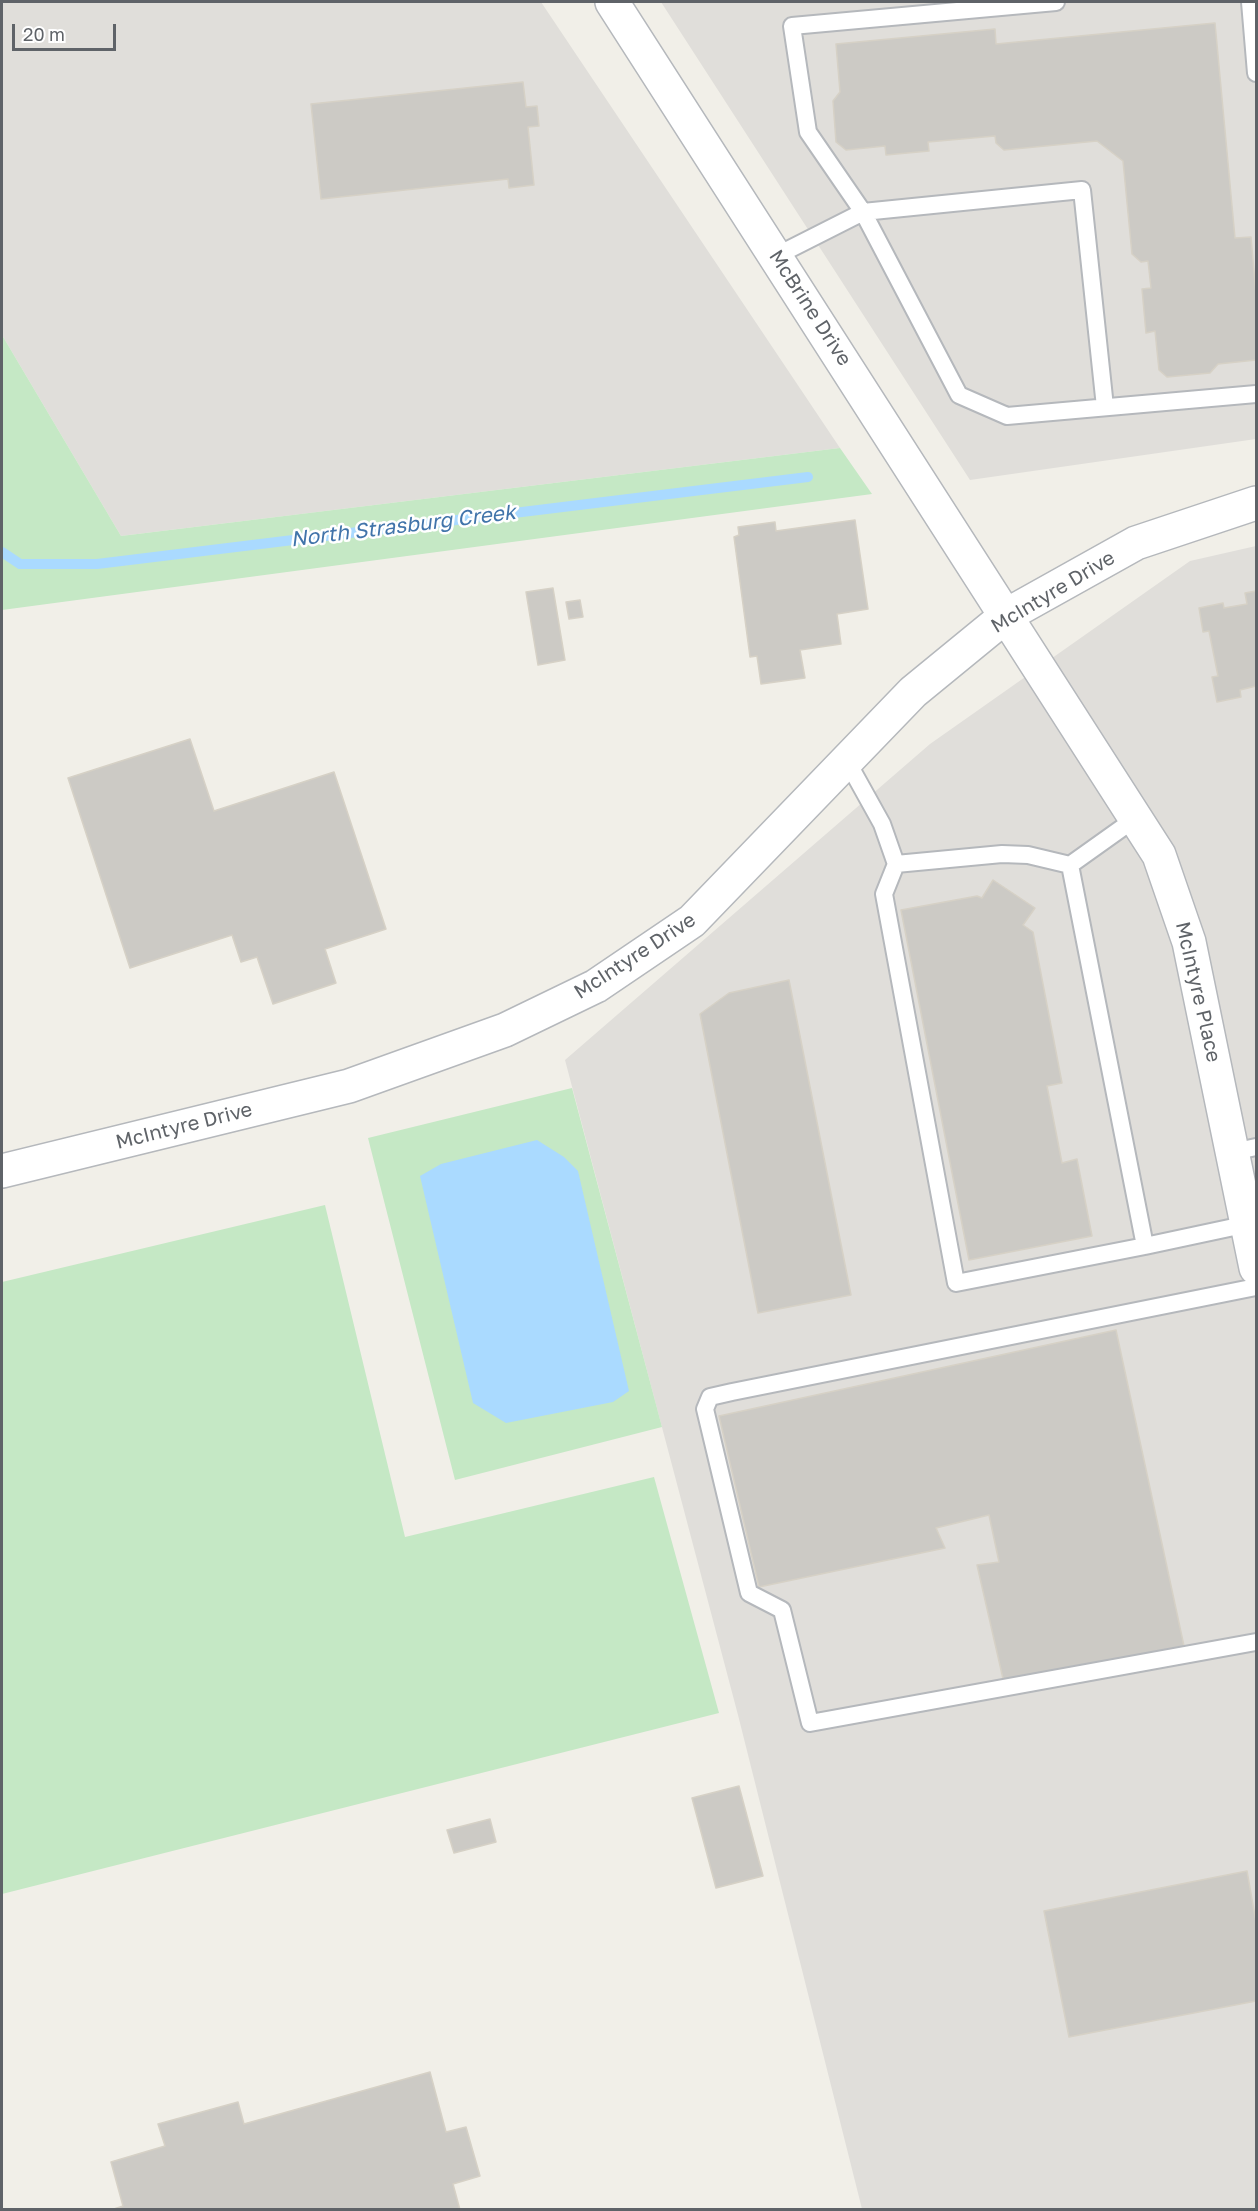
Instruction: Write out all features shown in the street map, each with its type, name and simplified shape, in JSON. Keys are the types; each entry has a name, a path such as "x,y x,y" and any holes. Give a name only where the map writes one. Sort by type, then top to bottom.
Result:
{"street":[{"name":"McBrine Drive","path":"612,2 1007,615"},
{"name":"McIntyre Drive","path":"2,1171 349,1086 505,1030 596,986 692,921 913,692 1007,615 1136,543 1257,503"},
{"name":"McIntyre Place","path":"1007,615 1159,855 1190,942 1245,1149 1248,1224 1257,1268"}],"lane":[{"path":"1056,2 792,26 808,132 863,212 959,394 1007,416 1257,394"},
{"path":"1250,2 1257,73"},
{"path":"776,256 863,212 1082,190 1105,407"},
{"path":"847,761 882,824 896,864 884,894 956,1283 1248,1224"},
{"path":"896,864 1002,854 1028,855 1070,865 1136,818"},
{"path":"1070,865 1145,1245"},
{"path":"1257,1287 732,1392 710,1397 705,1409 749,1593 782,1610 810,1723 1257,1642"}],"shaded area":[{"path":"2,2 541,2 840,448 121,536 2,335"},
{"path":"661,2 1256,2 1256,439 970,480"},
{"path":"1256,546 1256,2209 862,2209 738,1715 565,1060 930,744 1190,561"}],"green space":[{"path":"2,335 121,536 840,448 872,494 2,610"},
{"path":"572,1088 662,1427 455,1480 368,1138"},
{"path":"325,1205 405,1537 654,1477 719,1713 2,1894 2,1282"}],"water":[{"path":"537,1140 564,1157 578,1171 629,1391 613,1402 506,1423 473,1403 420,1176 441,1164"}],"building":[{"path":"1215,23 1235,238 1251,237 1256,294 1256,360 1218,364 1210,373 1167,377 1159,370 1155,331 1146,333 1142,289 1151,288 1148,261 1141,262 1132,254 1123,161 1097,141 1004,150 996,143 995,136 928,142 929,151 886,155 885,146 846,150 836,142 833,101 840,92 836,44 995,29 996,44"},
{"path":"523,82 526,107 537,106 539,126 528,127 534,185 509,188 508,179 321,199 311,104"},
{"path":"855,520 868,609 837,614 841,644 800,650 805,678 761,684 757,656 750,657 734,537 739,535 738,527 775,522 776,531"},
{"path":"553,588 565,660 538,665 526,592"},
{"path":"1256,591 1256,686 1240,690 1241,697 1217,702 1212,677 1218,676 1209,631 1203,632 1199,608 1223,603 1224,608 1247,604 1245,593"},
{"path":"580,600 583,617 569,619 566,602"},
{"path":"190,739 214,811 334,772 386,929 325,949 336,983 273,1004 257,957 241,962 232,935 130,968 68,778"},
{"path":"993,880 1035,908 1023,925 1033,932 1062,1083 1047,1086 1062,1163 1077,1159 1092,1236 969,1260 901,910 977,896 982,898"},
{"path":"789,980 851,1295 758,1313 700,1014 729,993"},
{"path":"1116,1330 1184,1646 1004,1683 977,1565 999,1562 989,1515 936,1528 945,1548 759,1587 719,1416"},
{"path":"739,1786 763,1876 716,1888 692,1798"},
{"path":"490,1819 496,1842 454,1853 447,1830"},
{"path":"1247,1871 1256,1922 1256,2001 1069,2037 1044,1911"},
{"path":"430,2072 446,2132 466,2127 480,2176 453,2184 460,2210 111,2210 123,2206 111,2162 165,2146 158,2124 238,2102 244,2124"}],"waterway":[{"name":"North Strasburg Creek","path":"2,552 20,564 97,564 808,477"}]}
